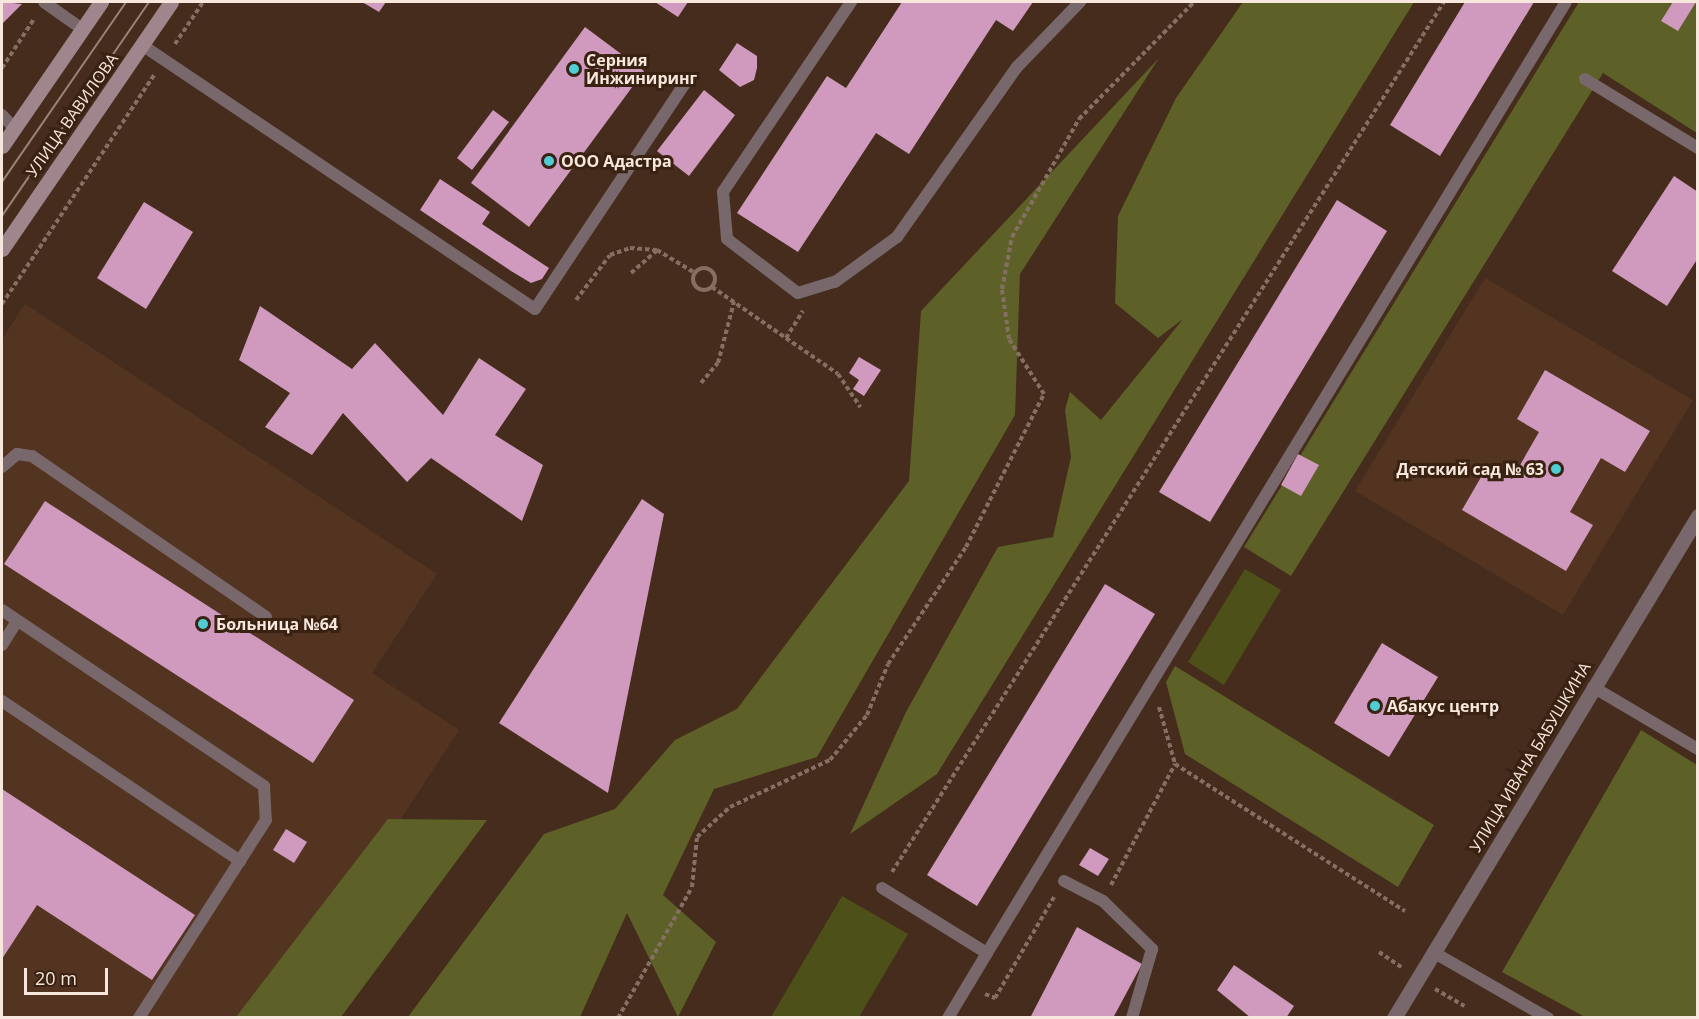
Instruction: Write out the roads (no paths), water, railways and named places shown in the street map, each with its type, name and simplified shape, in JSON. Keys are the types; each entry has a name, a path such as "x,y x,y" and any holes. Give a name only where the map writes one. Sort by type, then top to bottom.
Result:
{"main road":[{"path":"2,146 101,2"},
{"name":"УЛИЦА ВАВИЛОВА","path":"2,249 171,2"}],"street":[{"name":"УЛИЦА ИВАНА БАБУШКИНА","path":"1394,1017 1698,516"}],"lane":[{"path":"45,2 82,29"},
{"path":"850,2 723,192 727,239 798,294 835,282 897,237 1017,67 1080,2"},
{"path":"948,1017 1566,2"},
{"path":"142,45 535,309 688,79"},
{"path":"1585,79 1698,148"},
{"path":"2,115 14,128"},
{"path":"2,467 17,453 32,456 266,617"},
{"path":"2,610 264,786 266,820 139,1017"},
{"path":"2,645 17,621"},
{"path":"1593,687 1698,749"},
{"path":"2,701 240,861"},
{"path":"1064,881 1103,901 1152,949 1132,1017"},
{"path":"882,888 987,953"},
{"path":"1433,952 1548,1017"}],"tram line":[{"path":"2,182 126,2"},
{"path":"2,216 149,2"}],"place":[{"name":"Серния Инжиниринг","path":"574,69"},
{"name":"ООО Адастра","path":"549,161"},
{"name":"Детский сад № 63","path":"1556,469"},
{"name":"Больница №64","path":"203,624"},
{"name":"Абакус центр","path":"1375,706"}]}
